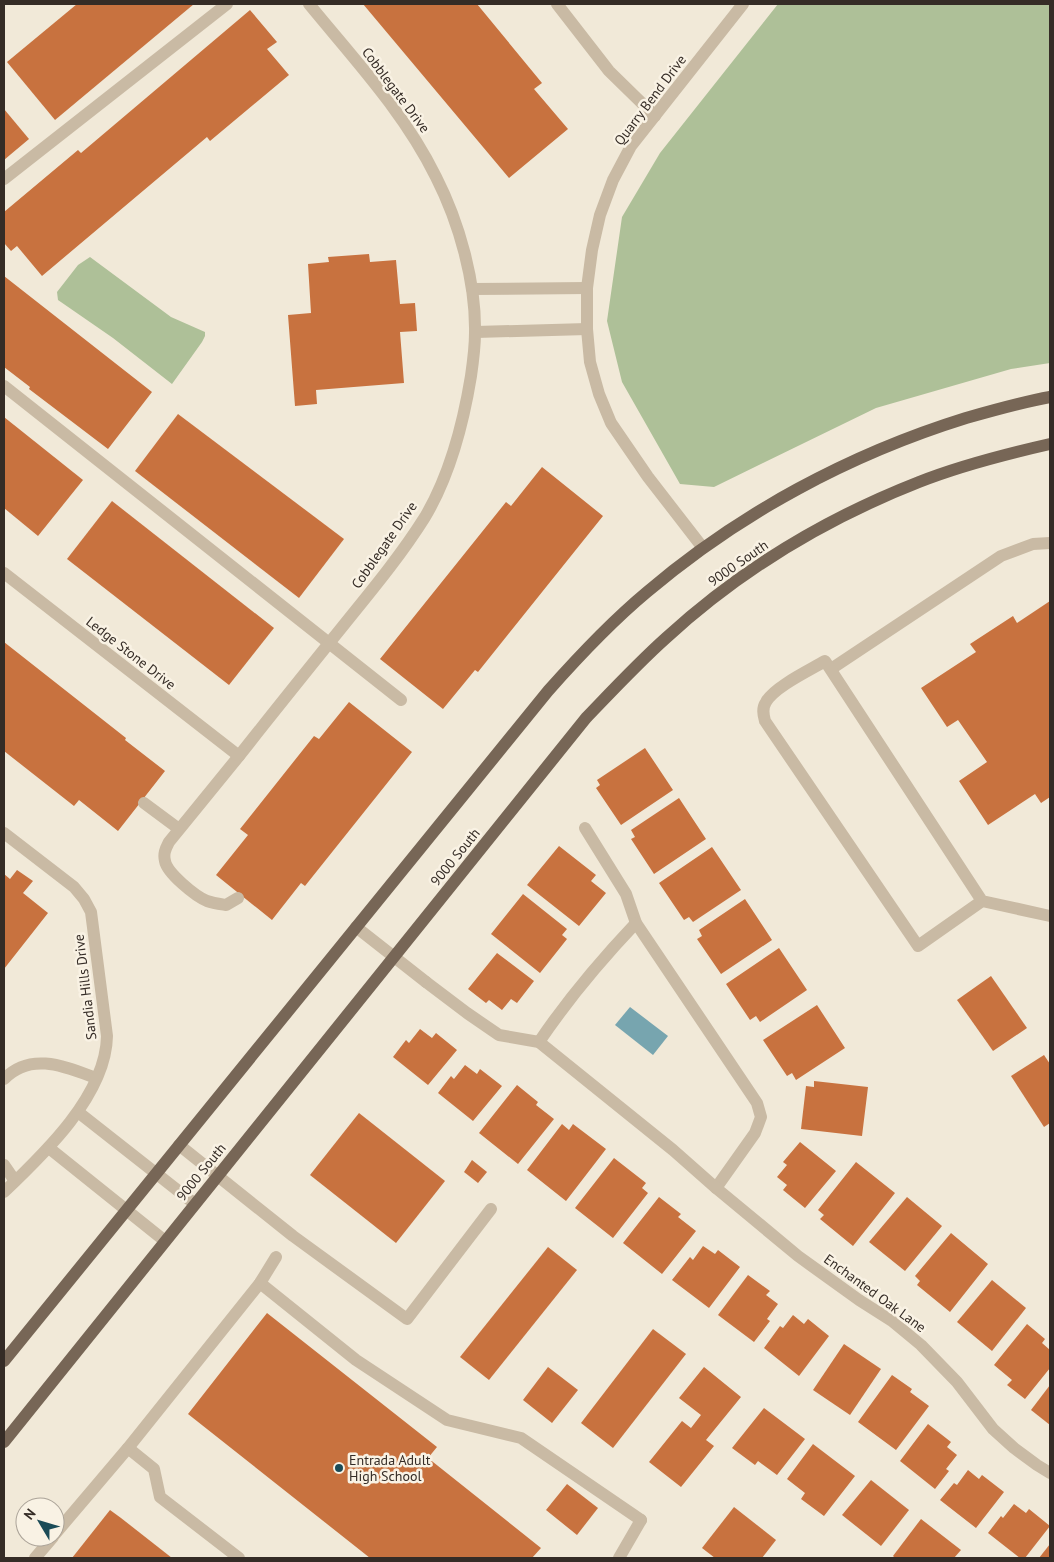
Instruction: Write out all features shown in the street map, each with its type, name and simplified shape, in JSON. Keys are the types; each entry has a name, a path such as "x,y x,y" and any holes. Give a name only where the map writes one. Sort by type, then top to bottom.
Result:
{"main road":[{"path":"4,1361 548,691 579,656 646,592 703,548 759,511 844,465 933,429 988,412 1050,397"},
{"name":"9000 South","path":"4,1442 586,718 625,676 711,600 790,546 831,522 873,501 920,481 968,465 1050,444"}],"street":[{"path":"4,179 227,4"},
{"name":"Cobblegate Drive","path":"238,898 226,905 208,902 169,870 165,862 164,853 169,842 179,829 395,561 425,516 449,466 465,414 476,332 472,289 467,262 454,219 437,178 415,139 390,103 309,4"},
{"path":"557,4 609,71 655,116"},
{"name":"Quarry Bend Drive","path":"703,548 648,478 611,423 599,394 590,362 587,329 587,288 592,250 600,215 613,180 631,146 743,4"},
{"path":"472,289 587,288"},
{"path":"476,332 587,329"},
{"path":"4,386 401,700"},
{"path":"831,669 1001,556 1032,544 1050,543"},
{"name":"Ledge Stone Drive","path":"4,573 239,756"},
{"path":"982,901 918,946 765,721 762,712 764,703 772,693 825,661 982,901 1050,916"},
{"path":"144,803 179,829"},
{"path":"585,828 626,894 636,922 757,1103 761,1117 755,1133 716,1188"},
{"name":"Sandia Hills Drive","path":"4,833 74,887 84,899 91,912 107,1036 107,1051 104,1064 78,1112 49,1148 4,1192"},
{"path":"539,1042 560,1011 598,964 636,922"},
{"name":"Enchanted Oak Lane","path":"356,927 466,1014 499,1035 539,1042 673,1150 798,1256 892,1321 921,1345 957,1382 993,1429 1037,1466 1050,1473"},
{"path":"4,1079 24,1066 42,1063 57,1064 96,1078"},
{"path":"78,1112 195,1204"},
{"path":"179,1145 293,1236 407,1319 491,1209"},
{"path":"49,1148 165,1242"},
{"path":"4,1165 15,1182"},
{"path":"65,1523 128,1448 260,1283 276,1257"},
{"path":"260,1283 356,1360 447,1420 522,1438 641,1520 619,1558"},
{"path":"128,1448 154,1469 160,1497 239,1558"},
{"path":"35,1558 44,1547"}],"green space":[{"path":"778,4 1050,4 1050,363 1011,369 876,408 714,487 680,484 622,382 607,321 622,217 660,153"},
{"path":"90,257 171,317 205,332 202,342 172,384 113,338 58,300 57,292 78,265"}],"water":[{"path":"630,1007 668,1036 653,1055 615,1025"}],"building":[{"path":"77,4 194,4 55,120 7,62"},
{"path":"363,4 477,4 542,83 534,89 568,129 509,178"},
{"path":"250,10 277,42 267,49 289,75 210,141 207,137 42,276 17,246 11,251 4,243 4,212 78,150 81,153"},
{"path":"4,109 29,139 4,160"},
{"path":"369,254 370,262 396,260 400,304 415,303 417,331 400,332 404,383 316,390 317,404 295,406 288,315 311,313 308,264 329,262 328,257"},
{"path":"4,276 152,392 108,449 29,389 30,387 4,367"},
{"path":"178,414 344,539 299,598 135,471"},
{"path":"4,417 83,480 38,536 4,508"},
{"path":"542,467 603,516 478,672 475,670 443,709 380,659 506,502 511,506"},
{"path":"112,501 274,628 229,685 67,559"},
{"path":"1050,601 1050,797 1041,803 1035,794 988,825 959,781 987,762 958,720 947,727 921,688 976,652 970,644 1013,616 1017,623"},
{"path":"4,642 165,771 118,831 79,800 74,806 4,751"},
{"path":"349,702 412,752 305,886 301,883 272,920 216,875 248,835 240,829 314,736 319,739"},
{"path":"645,748 673,790 621,825 596,788 600,785 597,780"},
{"path":"679,798 706,839 654,874 631,839 635,837 631,830"},
{"path":"559,846 596,875 591,881 606,893 579,926 527,885"},
{"path":"712,847 741,890 693,922 689,917 684,920 659,883"},
{"path":"17,870 33,881 23,893 48,913 4,969 4,874 10,879"},
{"path":"523,894 567,929 562,935 567,939 540,973 491,934"},
{"path":"745,899 772,940 721,974 697,939 702,936 699,930"},
{"path":"779,948 807,990 760,1022 756,1016 750,1020 726,984"},
{"path":"497,953 534,981 517,1003 511,999 502,1010 489,1000 486,1003 468,989"},
{"path":"991,976 1027,1028 993,1051 957,1000"},
{"path":"817,1005 845,1048 796,1080 792,1073 787,1076 763,1040"},
{"path":"420,1029 432,1038 436,1033 457,1050 428,1085 393,1057 406,1040 409,1043"},
{"path":"1044,1055 1050,1064 1050,1123 1044,1127 1011,1076"},
{"path":"465,1065 477,1074 480,1069 502,1086 473,1121 438,1093 451,1076 454,1079"},
{"path":"814,1081 868,1087 862,1136 801,1129 806,1086 814,1087"},
{"path":"517,1085 538,1102 536,1105 554,1119 518,1164 479,1133"},
{"path":"359,1113 445,1181 396,1243 310,1175"},
{"path":"562,1124 569,1130 573,1124 606,1149 566,1201 527,1170"},
{"path":"800,1142 836,1171 805,1208 783,1190 787,1185 777,1177 787,1165 783,1162"},
{"path":"614,1158 646,1183 642,1188 648,1193 613,1238 575,1208"},
{"path":"472,1160 487,1172 478,1183 464,1172"},
{"path":"856,1162 895,1193 853,1246 820,1219 824,1215 818,1210"},
{"path":"659,1197 681,1214 678,1217 696,1231 662,1274 623,1243"},
{"path":"907,1197 942,1226 905,1271 869,1242"},
{"path":"951,1233 988,1264 950,1312 917,1285 920,1281 915,1276"},
{"path":"703,1246 715,1254 718,1250 740,1267 709,1308 672,1280 690,1257 693,1260"},
{"path":"548,1247 577,1270 489,1380 460,1357"},
{"path":"748,1275 770,1291 766,1295 778,1304 767,1319 770,1321 754,1342 718,1315"},
{"path":"992,1280 1026,1308 992,1351 957,1322"},
{"path":"267,1313 437,1447 428,1458 541,1548 532,1558 370,1558 188,1414"},
{"path":"793,1315 804,1324 808,1319 829,1336 799,1376 764,1348 780,1326 783,1328"},
{"path":"1027,1324 1045,1339 1042,1343 1050,1350 1050,1368 1025,1399 1007,1385 1012,1380 994,1365"},
{"path":"653,1329 686,1354 613,1448 581,1423"},
{"path":"844,1344 881,1369 850,1415 813,1390"},
{"path":"548,1367 578,1390 552,1423 523,1400"},
{"path":"704,1367 741,1397 706,1440 714,1446 681,1487 649,1462 682,1421 691,1428 701,1415 679,1398"},
{"path":"892,1375 912,1389 910,1392 929,1406 896,1450 858,1422"},
{"path":"1050,1385 1050,1425 1031,1410"},
{"path":"764,1408 805,1439 777,1475 758,1461 755,1465 732,1448"},
{"path":"928,1424 951,1442 947,1447 957,1455 946,1469 949,1471 935,1489 900,1461"},
{"path":"813,1444 855,1476 824,1516 801,1499 805,1493 787,1479"},
{"path":"968,1470 979,1479 982,1475 1004,1492 976,1528 940,1500 954,1483 957,1485"},
{"path":"871,1480 909,1510 881,1546 842,1515"},
{"path":"567,1484 598,1508 577,1535 546,1510"},
{"path":"1014,1504 1026,1513 1029,1509 1050,1526 1025,1558 1020,1558 988,1533 1001,1516 1003,1518"},
{"path":"734,1507 776,1540 762,1558 715,1558 702,1548"},
{"path":"110,1510 121,1518 172,1558 72,1558"},
{"path":"921,1519 961,1550 954,1558 895,1558 893,1556"},
{"path":"1050,1544 1050,1558 1039,1558"}],"place":[{"name":"Entrada Adult High School","path":"339,1468"}]}
